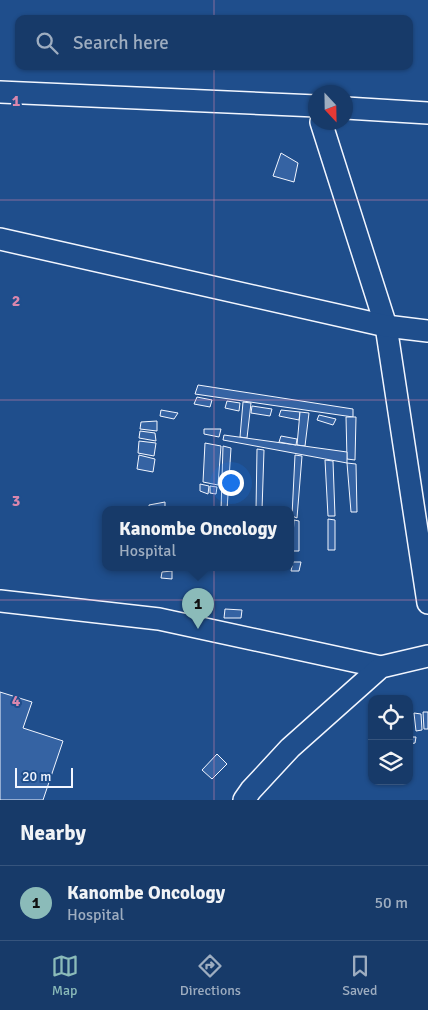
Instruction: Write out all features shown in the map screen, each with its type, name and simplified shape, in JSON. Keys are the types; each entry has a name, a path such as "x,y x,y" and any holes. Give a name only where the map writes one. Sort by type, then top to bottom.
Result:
{"street":[{"path":"0,92 308,106"},
{"path":"353,108 428,113"},
{"path":"324,130 386,326 428,603"},
{"path":"0,246 386,326 428,331"},
{"path":"0,601 159,619 381,667 428,656"},
{"path":"244,800 290,748 381,667"}],"building":[{"path":"281,153 298,163 294,182 273,176"},
{"path":"198,385 353,409 353,417 195,394"},
{"path":"197,397 212,400 210,407 194,404"},
{"path":"227,401 240,403 239,411 225,408"},
{"path":"243,402 251,403 247,438 240,437"},
{"path":"252,406 272,409 270,416 251,413"},
{"path":"161,410 178,413 174,419 160,416"},
{"path":"281,410 300,412 299,420 279,416"},
{"path":"300,412 309,413 305,446 297,445"},
{"path":"319,415 336,419 333,425 317,420"},
{"path":"346,417 356,417 355,460 347,459"},
{"path":"157,421 157,431 140,429 141,422"},
{"path":"204,429 221,429 219,437 204,434"},
{"path":"140,431 155,433 156,441 139,438"},
{"path":"224,435 347,452 347,463 223,440"},
{"path":"281,436 297,439 296,445 279,442"},
{"path":"139,441 156,443 154,456 138,453"},
{"path":"205,443 221,446 218,485 203,482"},
{"path":"223,446 231,448 227,506 221,506"},
{"path":"257,449 264,450 262,506 256,506"},
{"path":"139,455 155,459 153,472 137,469"},
{"path":"295,455 302,456 297,518 294,517 292,506"},
{"path":"325,460 333,461 335,516 328,516"},
{"path":"347,463 356,464 357,512 351,512"},
{"path":"200,484 209,486 208,494 200,491"},
{"path":"210,486 217,487 216,494 210,493"},
{"path":"165,502 165,506 149,505"},
{"path":"328,519 335,520 335,550 328,550"},
{"path":"294,520 299,521 299,551 294,551"},
{"path":"294,562 301,562 299,571 294,571"},
{"path":"172,571 172,579 161,578 162,572"},
{"path":"225,609 242,610 241,618 224,618"},
{"path":"0,692 32,702 23,728 63,741 43,800 0,800"},
{"path":"423,712 428,712 428,729 424,729"},
{"path":"414,713 421,714 422,730 416,731"},
{"path":"217,754 227,764 212,779 202,770"}],"place":[{"name":"Kanombe Oncology","path":"198,629"}]}
